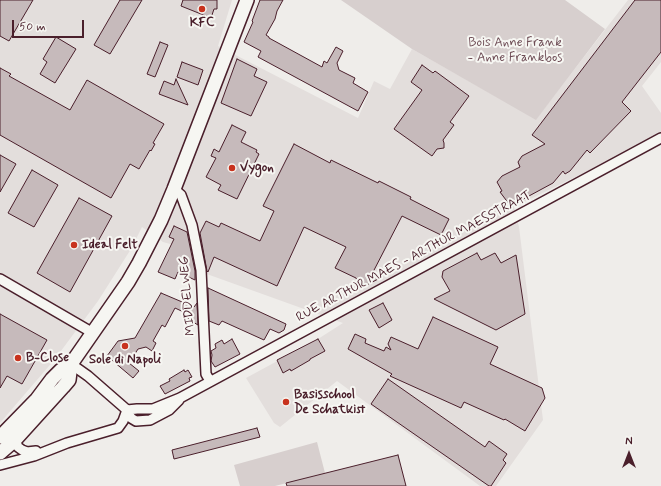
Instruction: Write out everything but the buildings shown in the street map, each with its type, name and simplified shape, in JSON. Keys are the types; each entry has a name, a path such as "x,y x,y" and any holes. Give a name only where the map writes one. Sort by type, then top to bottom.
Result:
{"main road":[{"path":"0,437 37,399 52,379 61,370 71,364 140,263 161,220 247,0"},
{"path":"0,453 15,440 69,380 71,364"}],"street":[{"name":"RUE ARTHUR MAES - ARTHUR MAESSTRAAT","path":"71,364 88,376 127,410 131,418 136,421 150,420 169,410 180,398 661,138"},
{"name":"MIDDELWEG","path":"174,188 181,195 192,225 201,270 206,374 210,382"},
{"path":"0,279 93,333"},
{"path":"0,465 34,456 67,443 118,428 123,421 127,410"},
{"path":"15,423 15,440 18,448 27,452 44,451"}],"shaded area":[{"path":"0,0 232,0 218,46 358,118 374,81 390,89 412,49 536,119 628,0 661,0 661,62 642,86 661,113 661,135 514,207 519,227 543,420 496,486 480,486 337,381 280,427 274,423 246,378 318,339 343,323 204,273 195,251 163,242 142,227 131,249 98,301 55,359 0,423"}],"green space":[{"name":"Bois Anne Frank - Anne Frankbos","path":"341,0 565,0 605,29 536,120 412,49"},
{"path":"317,442 325,473 275,486 240,486 234,465"}],"place":[{"name":"KFC","path":"202,9"},
{"name":"Vygon","path":"232,168"},
{"name":"Ideal Felt","path":"74,245"},
{"name":"Sole di Napoli","path":"125,346"},
{"name":"B-Close","path":"18,358"},
{"name":"Basisschool De Schatkist","path":"286,402"}]}
